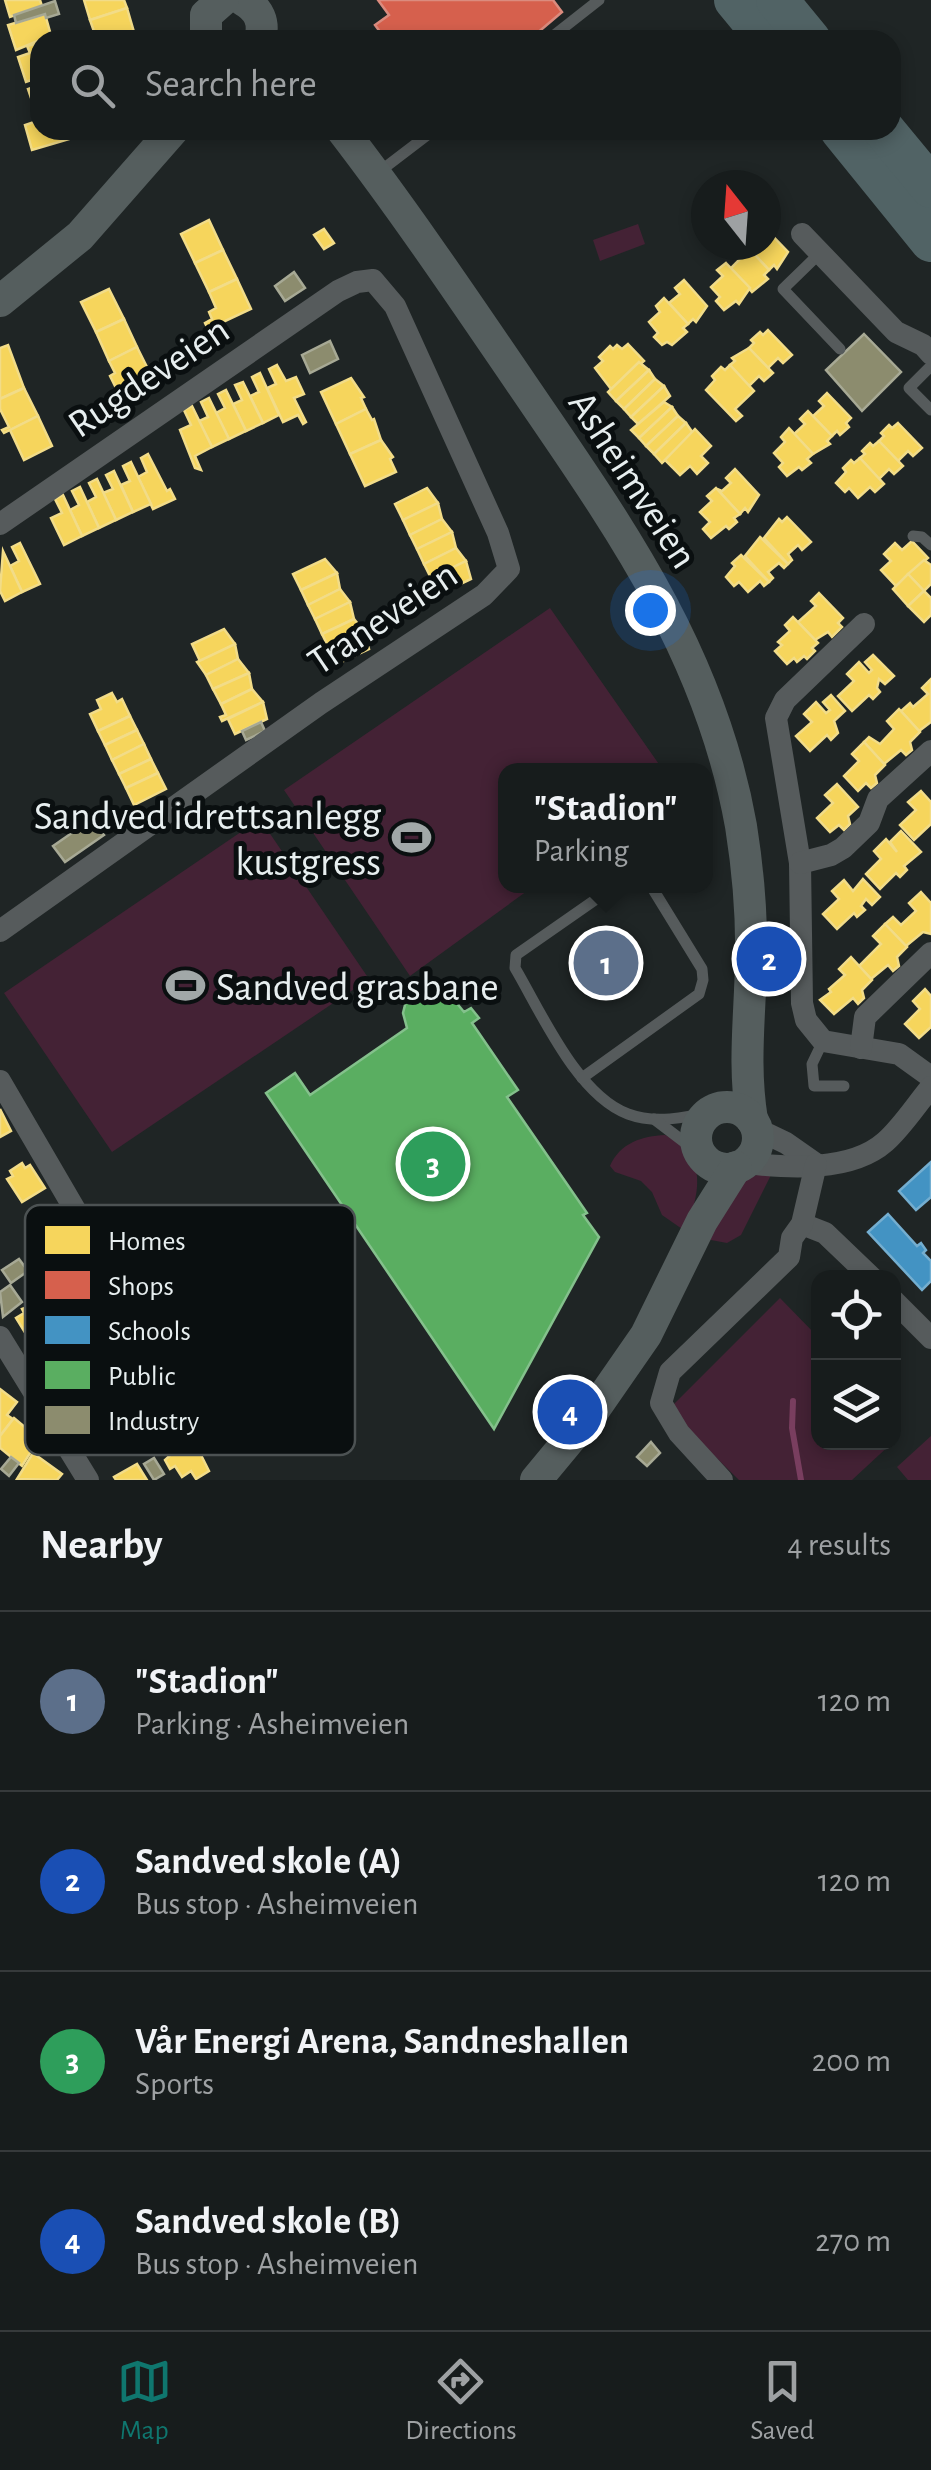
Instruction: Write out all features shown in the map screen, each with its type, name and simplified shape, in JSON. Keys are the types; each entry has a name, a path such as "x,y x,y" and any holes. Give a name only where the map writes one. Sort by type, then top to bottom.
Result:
{"highway":[{"path":"735,0 760,30"},
{"path":"777,0 802,30"},
{"path":"849,140 931,242"},
{"path":"892,140 931,187"}],"main road":[{"path":"206,30 206,15 223,0"},
{"path":"0,301 80,236 160,140"},
{"name":"Asheimveien","path":"350,140 620,528 690,658 720,740 741,826 751,960 746,1040 754,1125"},
{"name":"Asheimveien","path":"715,1110 746,1040"},
{"path":"536,1480 594,1410 646,1335 702,1221 722,1162 758,1144 754,1125 739,1110 715,1110 698,1126 696,1136 722,1162"}],"street":[{"path":"802,234 896,332 923,345 931,354"},
{"name":"Traneveien","path":"0,930 321,704 484,595 510,568 498,533 394,306 374,280 357,282 338,291"},
{"name":"Rugdeveien","path":"0,524 338,291"},
{"path":"864,624 785,700 776,718 800,863 802,1003 806,1020 823,1041 899,1054 931,1077"},
{"path":"800,863 843,848 869,824 878,799 931,750"},
{"path":"861,1048 865,1016 931,953"},
{"path":"0,1082 72,1205"},
{"path":"722,1162 778,1166 846,1161 884,1144 931,1087"},
{"path":"754,1125 816,1164"},
{"path":"719,1479 679,1433 661,1402 670,1372 789,1257 792,1238 802,1224 816,1164"},
{"path":"802,1224 825,1233 864,1270"},
{"path":"901,1308 931,1338"},
{"path":"0,1337 25,1378"},
{"path":"73,1455 88,1480"}],"lane":[{"path":"572,0 582,13"},
{"path":"561,30 599,0"},
{"path":"376,175 421,140"},
{"path":"820,253 783,289 840,349"},
{"path":"931,366 909,388 931,410"},
{"path":"913,536 922,537 931,545"},
{"path":"605,893 516,956 514,968 582,1078 610,1104 627,1114 654,1119 687,1118 715,1110"},
{"path":"582,1078 699,994 702,969 655,893"},
{"path":"823,1041 812,1064 814,1086 844,1086"},
{"path":"654,1119 722,1162"}],"shaded area":[{"path":"638,224 645,244 600,261 593,240"},
{"name":"Sandved idrettsanlegg kustgress","path":"550,608 658,763 498,763 498,893 524,893 410,976 284,790"},
{"name":"Sandved grasbane","path":"260,819 369,979 112,1152 4,993"},
{"path":"665,1135 689,1154 695,1165 697,1190 685,1231 662,1215 652,1192 641,1181 615,1172 610,1166 633,1142"},
{"path":"773,1171 741,1235 727,1243 711,1240 709,1237 746,1178"},
{"path":"780,1298 811,1330 811,1450 884,1450 852,1480 739,1480 679,1421 672,1406"},
{"path":"931,1436 931,1480 908,1480 897,1467"}],"building: Homes":[{"path":"5,0 40,0 42,6 10,17"},
{"path":"84,0 124,0 127,8 90,20"},
{"path":"127,8 133,30 94,30 90,20"},
{"path":"45,14 49,30 30,30 30,44 16,50 8,25"},
{"path":"30,53 30,81 26,82 18,57"},
{"path":"30,123 30,140 66,140 32,150 25,125"},
{"path":"209,220 223,250 195,263 181,234"},
{"path":"324,229 334,243 324,249 314,235"},
{"path":"781,245 788,252 777,269 774,265 769,270 760,260 781,260"},
{"path":"223,250 237,279 209,292 195,263"},
{"path":"739,260 760,260 769,270 764,275 768,279 752,292 731,268"},
{"path":"726,263 750,288 739,304 736,301 724,310 711,287 723,276 717,270"},
{"path":"237,279 251,309 208,329 205,323 212,319 209,312 216,308 209,292"},
{"path":"684,280 707,306 696,322 693,319 688,324 669,303 680,294 675,288"},
{"path":"109,289 124,319 96,332 81,302"},
{"path":"664,298 688,324 683,328 687,332 672,345 662,345 654,337 658,333 649,322 660,312 656,306"},
{"path":"124,319 137,347 109,361 96,332"},
{"path":"768,330 792,355 783,363 778,358 768,368 749,348 754,343 751,340"},
{"path":"628,344 644,361 611,389 595,368 603,361 599,357 610,346 622,349"},
{"path":"8,345 24,388 0,399 0,348"},
{"path":"137,347 152,377 147,379 152,389 131,400 127,390 118,392 110,376 115,373 109,361"},
{"path":"749,348 773,373 764,381 759,376 749,386 730,365 735,361 732,358"},
{"path":"639,362 649,370 616,401 608,392"},
{"path":"277,365 286,381 296,377 304,394 294,398 306,422 303,424 298,415 283,422 267,388 276,384 269,369"},
{"path":"730,365 754,391 735,409 742,416 736,421 706,390 715,380 712,376"},
{"path":"649,370 655,379 624,409 616,401"},
{"path":"260,373 279,415 263,423 250,396 259,392 252,377"},
{"path":"351,378 364,397 361,398 366,409 336,424 321,392"},
{"path":"655,379 664,386 631,417 624,409"},
{"path":"243,382 263,423 246,431 233,404 242,400 235,385"},
{"path":"664,386 670,396 638,424 631,417"},
{"path":"24,388 38,416 4,433 2,430 9,427 0,409 0,399"},
{"path":"226,390 246,431 229,439 216,413 225,408 218,394"},
{"path":"827,393 851,418 846,423 849,427 840,435 837,431 832,436 813,416 824,406 819,401"},
{"path":"209,398 229,439 212,447 199,421 208,417 201,402"},
{"path":"664,402 672,407 639,438 631,430"},
{"path":"192,406 212,447 195,456 201,470 195,468 180,430 191,425 184,410"},
{"path":"672,407 678,416 646,446 639,438"},
{"path":"366,409 381,440 350,454 336,424"},
{"path":"808,411 832,436 827,441 830,444 813,454 794,434 805,424 800,419"},
{"path":"38,416 52,446 24,460 10,430"},
{"path":"678,416 686,423 654,454 646,446"},
{"path":"686,423 693,433 662,463 654,454"},
{"path":"898,423 922,448 913,456 908,451 898,461 879,441 889,425 892,428"},
{"path":"789,428 813,454 807,459 811,463 787,476 774,453 785,442 781,437"},
{"path":"695,429 711,446 701,456 708,463 697,474 690,466 680,475 665,460"},
{"path":"381,440 393,457 390,459 396,472 365,486 350,454"},
{"path":"879,441 903,466 894,474 889,469 879,479 860,458 870,443 873,446"},
{"path":"148,454 175,499 153,509 138,477 147,472 141,458"},
{"path":"860,458 884,484 875,492 870,487 858,498 849,488 845,492 836,483 846,472 843,468"},
{"path":"131,462 151,504 133,512 121,485 130,481 123,466"},
{"path":"735,469 759,495 748,512 745,508 740,514 717,489 722,491 731,483 726,478"},
{"path":"114,471 133,512 116,520 103,493 113,489 106,475"},
{"path":"97,479 116,520 99,528 87,502 96,497 89,483"},
{"path":"80,487 99,528 82,536 70,510 79,505 72,491"},
{"path":"427,488 438,503 403,520 395,504"},
{"path":"716,488 740,514 729,529 726,526 711,538 703,529 710,522 700,512 712,501 707,496"},
{"path":"63,495 82,536 64,545 51,518 62,513 55,499"},
{"path":"438,503 442,519 410,535 403,520"},
{"path":"787,517 811,542 802,550 798,545 788,554 792,560 788,564 764,538 779,519 782,522"},
{"path":"442,519 452,532 417,549 410,535"},
{"path":"452,532 456,548 424,564 417,549"},
{"path":"760,537 788,564 784,568 779,563 768,572 773,578 769,582 745,556"},
{"path":"912,541 928,558 896,586 881,570 891,561 884,554 895,543 902,550"},
{"path":"20,543 40,584 22,592 10,566 19,561 12,547"},
{"path":"456,548 466,561 431,578 424,564"},
{"path":"3,551 22,592 5,601 0,591"},
{"path":"741,555 769,582 764,586 760,581 748,592 739,582 734,586 726,577"},
{"path":"325,559 337,573 301,590 293,574"},
{"path":"924,560 931,565 931,584 924,591 908,574"},
{"path":"466,561 471,579 435,596 431,578"},
{"path":"337,573 340,589 308,605 301,590"},
{"path":"908,574 924,591 908,606 893,589"},
{"path":"340,589 350,602 315,619 308,605"},
{"path":"924,591 931,598 931,615 924,622 908,606"},
{"path":"819,593 843,618 838,623 842,627 832,637 828,632 815,640 798,622 816,606 811,601"},
{"path":"350,602 354,619 322,634 315,619"},
{"path":"793,617 818,643 807,659 804,656 797,662 794,658 787,664 775,651 790,631 785,625"},
{"path":"354,619 364,631 329,648 322,634"},
{"path":"224,629 235,644 200,661 192,644"},
{"path":"364,631 369,649 337,664 329,648"},
{"path":"235,644 238,659 206,675 197,662"},
{"path":"873,655 894,676 885,684 879,679 880,692 873,699 869,695 852,711 838,696 854,681 847,674 859,662 869,673 872,670 865,662"},
{"path":"238,659 249,673 213,689 206,675"},
{"path":"249,673 252,689 221,704 213,689"},
{"path":"931,679 931,722 919,731 901,711 910,703 913,707 928,694 922,688"},
{"path":"252,689 263,702 222,721 220,717 226,715 221,704"},
{"path":"112,693 117,702 122,699 130,716 98,731 90,714 101,709 97,700"},
{"path":"831,695 845,711 834,721 838,733 831,740 827,735 810,751 796,736 812,722 804,714 816,702 826,713 830,710 823,702"},
{"path":"263,702 267,719 235,734 228,719"},
{"path":"899,709 920,732 910,742 912,750 906,755 901,750 884,764 864,742 869,737 880,744 894,729 887,721"},
{"path":"130,716 137,730 105,745 98,731"},
{"path":"137,730 144,744 112,760 105,745"},
{"path":"864,742 885,765 875,775 877,783 871,788 866,783 858,791 844,776 859,761 852,754"},
{"path":"144,744 151,759 119,774 112,760"},
{"path":"151,759 158,773 126,788 119,774"},
{"path":"158,773 166,789 134,805 126,788"},
{"path":"837,784 858,807 848,816 850,824 844,830 839,825 830,832 817,818 833,803 825,795"},
{"path":"921,791 931,802 931,824 914,840 900,825 916,810 908,802"},
{"path":"901,831 921,852 904,866 907,870 900,877 896,873 880,889 866,874 881,859 874,851 886,839 897,852 890,842"},
{"path":"863,879 880,897 872,905 866,899 861,906 865,910 857,917 854,913 837,929 823,914 839,899 832,891 844,880 853,891"},
{"path":"921,892 931,903 931,934 923,932 906,946 885,924 893,917 901,925 916,911 909,903"},
{"path":"885,924 907,947 897,957 899,966 893,971 888,965 871,979 859,966 881,944 873,936"},
{"path":"851,957 872,980 862,990 864,998 858,1004 853,998 834,1014 820,1000 845,975 839,969"},
{"path":"925,989 931,996 931,1027 919,1038 905,1024 920,1009 913,1001"},
{"path":"0,1109 11,1131 0,1137"},
{"path":"22,1163 25,1168 30,1165 45,1188 22,1202 7,1179 13,1176 10,1171"},
{"path":"25,1308 25,1333 16,1318 24,1313"},
{"path":"0,1389 17,1402 7,1415 13,1419 0,1436"},
{"path":"14,1418 25,1427 25,1455 29,1455 22,1466 0,1448 0,1436"},
{"path":"32,1455 62,1474 57,1480 17,1479"},
{"path":"170,1455 201,1455 209,1471 196,1479 191,1471 182,1477 165,1460"},
{"path":"137,1464 147,1480 114,1477"}],"building: Shops":[{"path":"378,0 553,0 562,12 541,30 379,30 375,25 389,15"}],"building: Schools":[{"path":"931,1162 931,1197 916,1210 899,1191"},
{"path":"888,1214 917,1246 921,1243 926,1250 923,1253 931,1261 931,1281 922,1290 868,1232"}],"building: Public":[{"path":"429,985 446,990 464,1012 471,1008 479,1018 472,1023 518,1090 507,1097 587,1213 583,1215 599,1237 494,1429 355,1224 355,1205 342,1205 266,1093 295,1073 310,1095 407,1028 403,1013 406,1001 415,991"}],"building: Industry":[{"path":"55,1 59,14 16,23 14,15"},
{"path":"294,272 305,288 285,301 275,286"},
{"path":"864,334 901,372 862,411 826,370"},
{"path":"330,341 338,359 310,373 302,355"},
{"path":"261,722 265,731 246,740 242,731"},
{"path":"92,819 104,835 65,862 53,846"},
{"path":"19,1259 25,1273 11,1283 2,1270"},
{"path":"10,1285 22,1302 3,1317 0,1292"},
{"path":"651,1442 660,1453 647,1466 637,1457"},
{"path":"11,1457 19,1463 9,1476 1,1469"},
{"path":"154,1458 164,1474 154,1480 144,1464"}],"waterway":[{"path":"793,1401 792,1428 801,1480"}],"place":[{"name":"Sandved idrettsanlegg kustgress","path":"411,838"},
{"name":"Sandved skole (A)","path":"769,959"},
{"name":"\"Stadion\"","path":"606,963"},
{"name":"Sandved grasbane","path":"186,986"},
{"name":"Vår Energi Arena, Sandneshallen","path":"433,1164"},
{"name":"Sandved skole (B)","path":"570,1412"}]}
